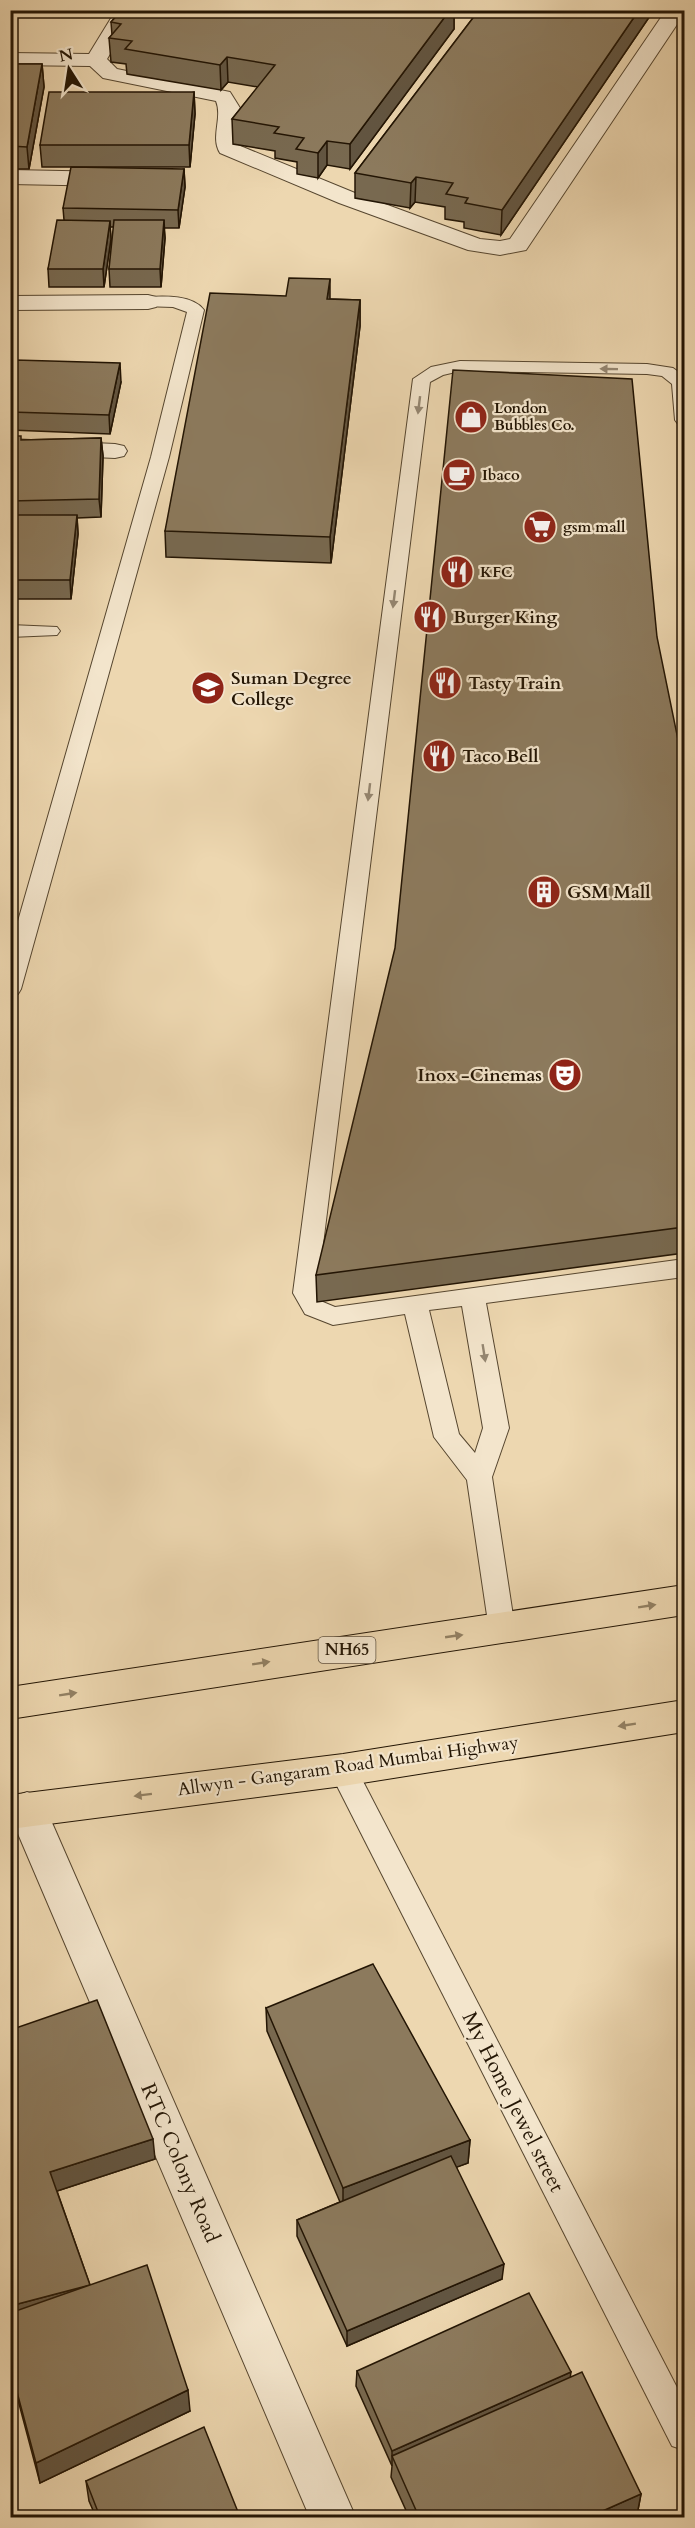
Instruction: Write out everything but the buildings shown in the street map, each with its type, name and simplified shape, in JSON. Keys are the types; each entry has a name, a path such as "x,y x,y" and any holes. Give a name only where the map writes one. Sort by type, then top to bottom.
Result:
{"highway":[{"name":"NH65","path":"10,1703 684,1600"},
{"name":"Allwyn - Gangaram Road Mumbai Highway","path":"19,1810 343,1770 684,1716"}],"street":[{"path":"96,60 126,10"},
{"path":"10,59 96,60 110,74 223,96 229,102 232,111 225,138 228,148 347,198 476,245 500,248 518,245 677,10"},
{"path":"10,177 137,179"},
{"path":"347,198 361,179"},
{"path":"10,303 148,302"},
{"path":"10,446 115,451"},
{"name":"RTC Colony Road","path":"19,1810 333,2517"}],"lane":[{"path":"10,989 108,634 160,457 196,310 177,303 148,302"},
{"path":"684,420 681,382 667,372 647,369 460,366 437,371 422,379 305,1293 314,1308 333,1316 684,1268"},
{"path":"10,631 50,631"},
{"path":"472,1296 496,1428 479,1477 502,1629"},
{"path":"415,1303 447,1437 479,1477"},
{"name":"My Home Jewel street","path":"343,1770 684,2434"}],"place":[{"name":"London Bubbles Co.","path":"471,417"},
{"name":"Ibaco","path":"459,475"},
{"name":"gsm mall","path":"540,527"},
{"name":"KFC","path":"457,572"},
{"name":"Burger King","path":"430,617"},
{"name":"Tasty Train","path":"445,683"},
{"name":"Suman Degree College","path":"208,688"},
{"name":"Taco Bell","path":"439,756"},
{"name":"GSM Mall","path":"544,892"},
{"name":"Inox -Cinemas","path":"565,1075"}]}
